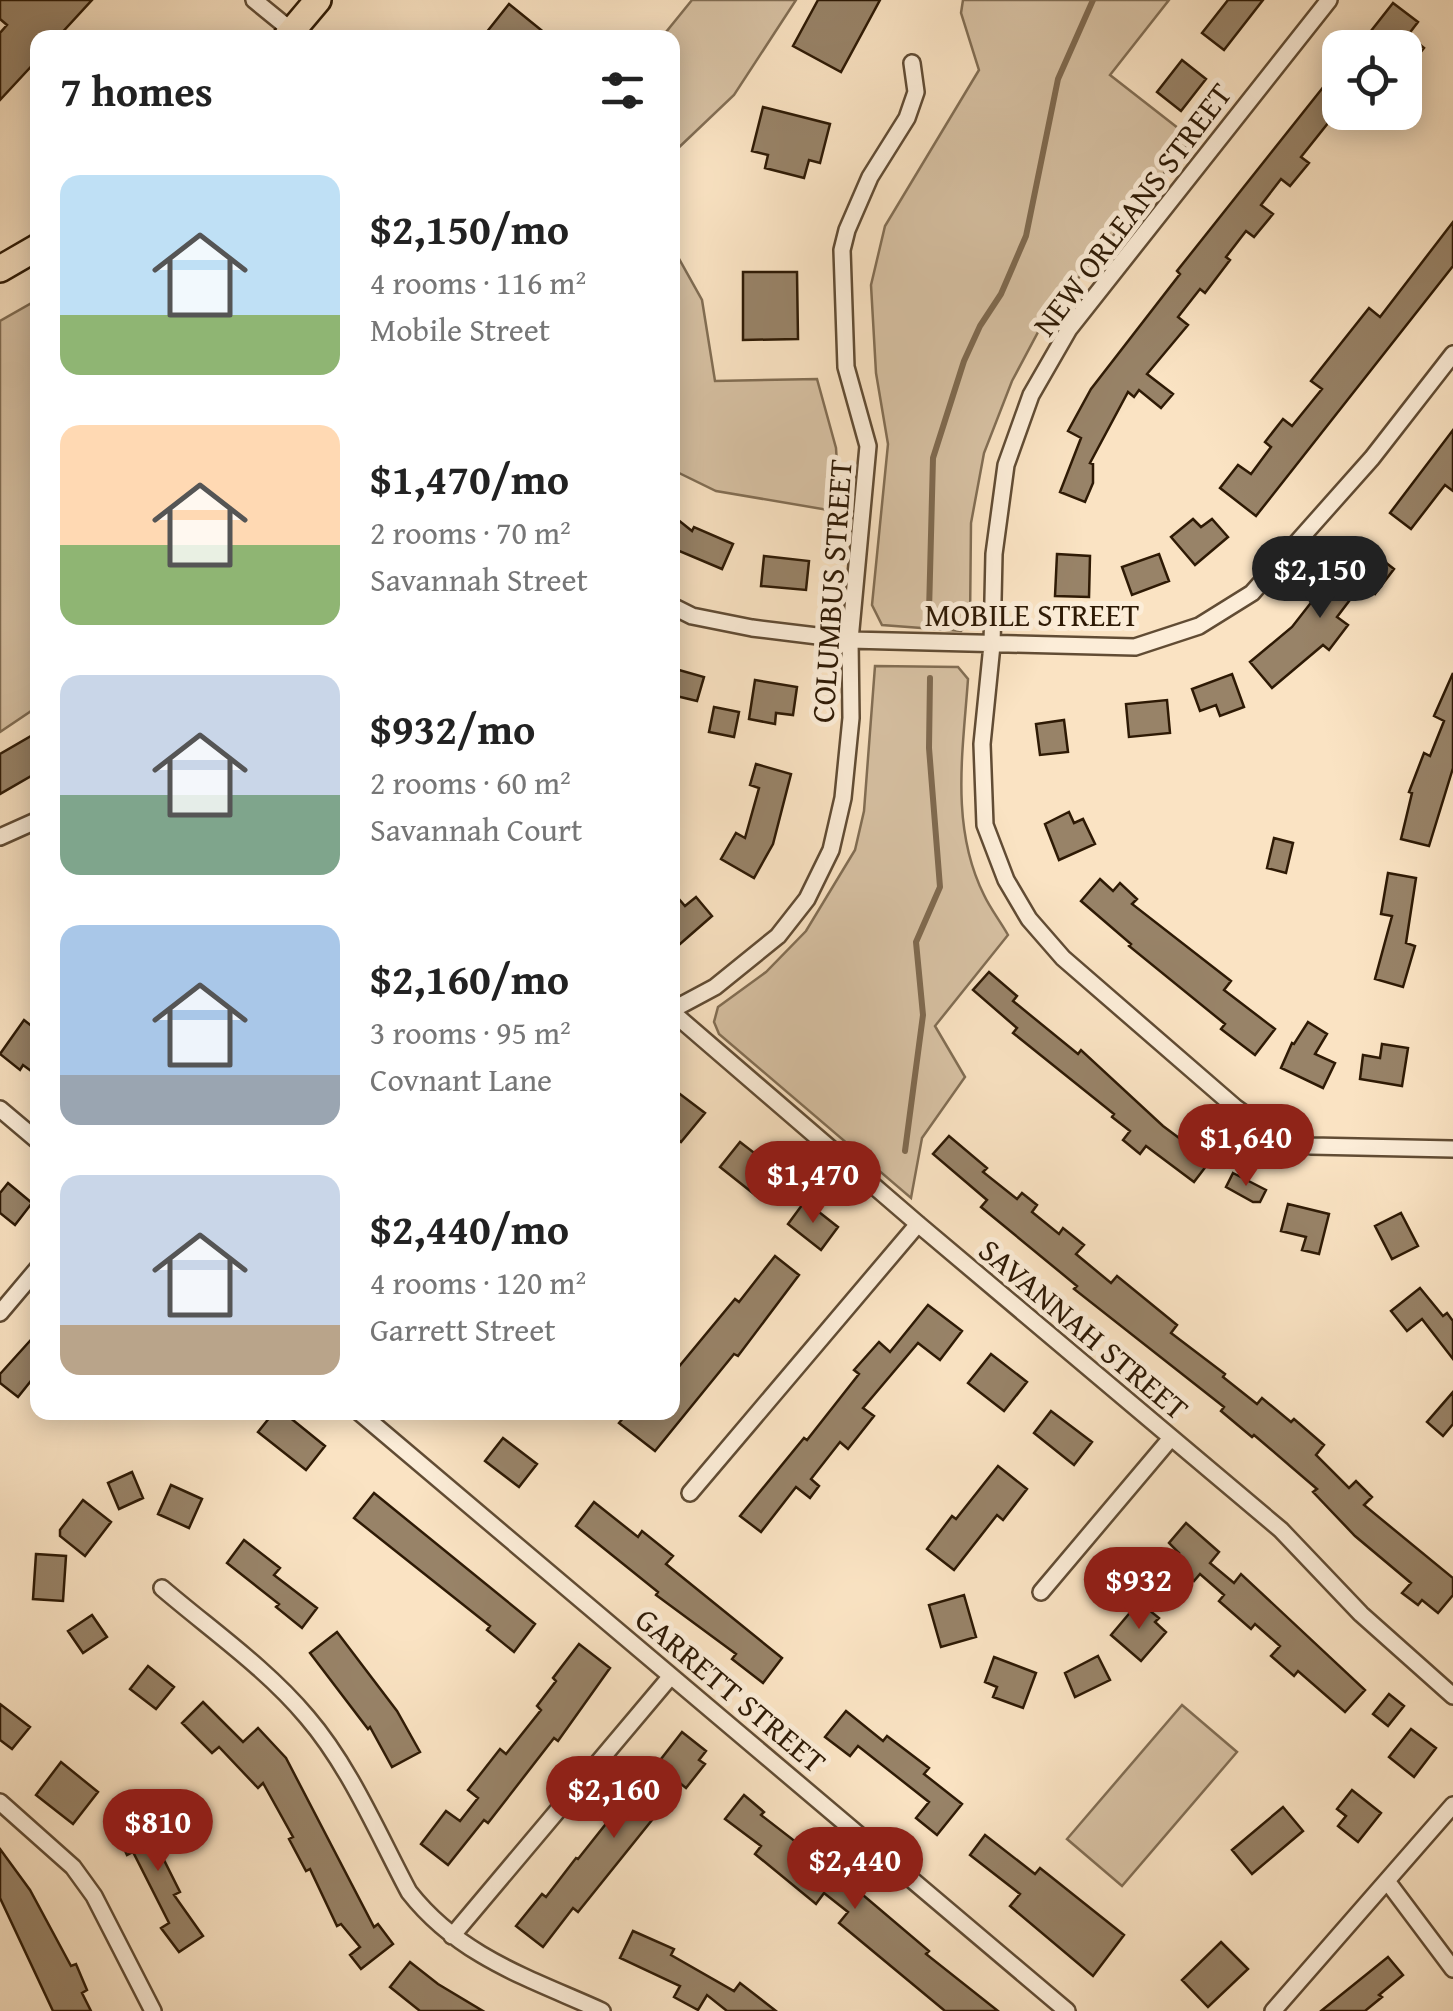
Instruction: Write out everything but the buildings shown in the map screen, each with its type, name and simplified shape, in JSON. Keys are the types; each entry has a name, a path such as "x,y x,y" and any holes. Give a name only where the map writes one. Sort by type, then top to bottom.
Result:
{"main road":[{"path":"292,30 318,0"},
{"path":"0,269 30,252"}],"street":[{"path":"254,0 285,30"},
{"name":"NEW ORLEANS STREET","path":"1329,0 1069,329 1030,395 1006,465 994,554 992,646 982,744 985,825 1006,880 1029,919 1063,958 1236,1108 1273,1134 1312,1146 1453,1149"},
{"name":"COLUMBUS STREET","path":"680,1007 715,988 778,936 808,899 831,850 843,798 851,718 850,640 868,446 846,367 842,250 870,177 907,118 916,92 912,63"},
{"name":"MOBILE STREET","path":"680,610 752,628 850,640 1136,648 1199,626 1252,594 1372,458 1453,354"},
{"path":"0,837 30,824"},
{"name":"SAVANNAH STREET","path":"680,1018 1280,1530 1362,1614 1453,1696"},
{"path":"0,1108 30,1134"},
{"path":"690,1492 918,1224"},
{"path":"0,1313 30,1277"},
{"name":"GARRETT STREET","path":"368,1420 1067,2011"},
{"path":"1040,1592 1171,1438"},
{"path":"162,1588 267,1676 309,1719 330,1746 409,1892 425,1912 470,1951 602,2011"},
{"path":"452,1936 671,1676"},
{"path":"0,1802 73,1867 94,1896 153,2011"},
{"path":"1273,2011 1453,1804"},
{"path":"1387,1881 1453,1969"}],"shaded area":[{"path":"692,0 796,0 734,95 680,146 680,30 668,30"},
{"path":"963,0 1169,0 1110,75 1192,139 1045,319 1012,381 984,453 971,523 970,622 961,631 882,625 872,605 888,444 876,373 871,285 885,226 979,70 961,13"},
{"path":"680,261 702,300 715,381 817,379 836,448 840,512 716,491 680,473"},
{"path":"30,304 30,712 0,732 0,321"},
{"path":"875,666 958,667 968,679 961,788 966,843 984,895 1008,935 935,1026 965,1077 922,1138 911,1198 719,1034 714,1022 718,1007 766,972 806,931 855,850 864,811"},
{"path":"1182,1705 1237,1752 1122,1886 1067,1839"}],"waterway":[{"path":"929,612 933,458 964,361 1001,294 1026,236 1058,79 1093,0"},
{"path":"905,1151 923,1015 916,942 940,887 929,748 930,678"}]}
